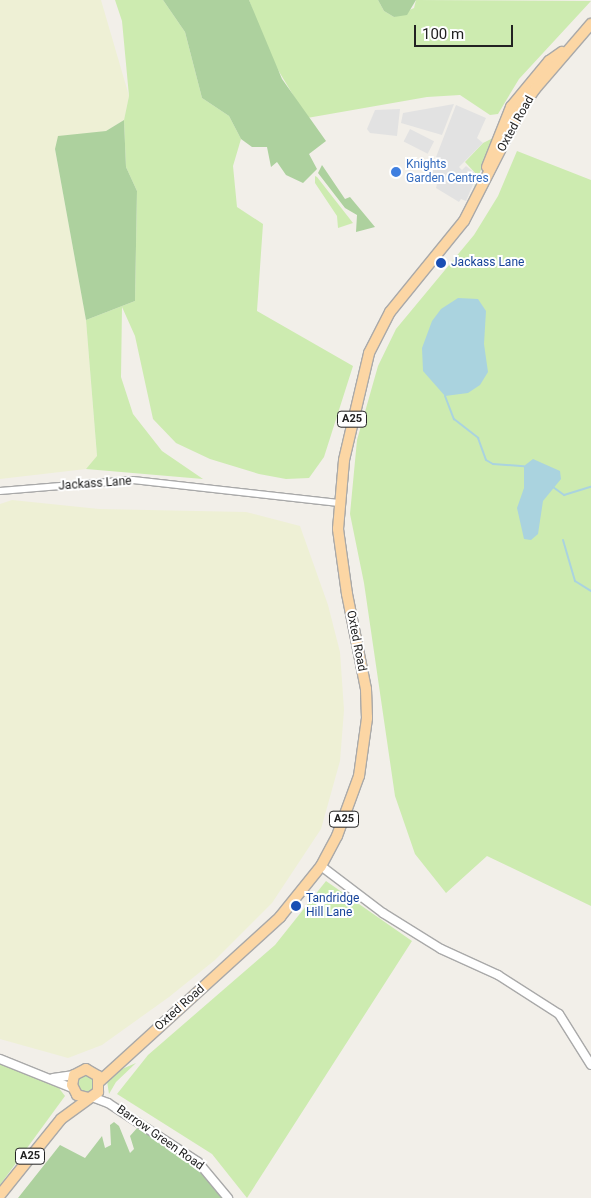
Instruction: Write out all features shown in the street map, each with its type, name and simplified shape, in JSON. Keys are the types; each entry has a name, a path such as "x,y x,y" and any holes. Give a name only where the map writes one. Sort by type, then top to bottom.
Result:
{"main road":[{"name":"Oxted Road","path":"100,1084 128,1054 280,916 321,866 351,803 359,776 366,718 366,689 341,559 339,503 355,402 376,337 390,312 460,226 485,178 497,136 511,107 549,61 568,48 591,24"},
{"name":"Oxted Road","path":"90,1070 128,1054"},
{"path":"81,1070 90,1070 100,1084 90,1098 73,1090 74,1075 81,1070"},
{"name":"A25","path":"61,1119 73,1090"},
{"name":"A25","path":"0,1195 61,1119 90,1098"}],"street":[{"name":"Jackass Lane","path":"0,491 133,480 339,503"},
{"path":"321,866 383,914 441,950 498,975 559,1014 591,1066"},
{"path":"0,1059 28,1072 53,1078 73,1090"},
{"path":"53,1078 74,1075"},
{"name":"Barrow Green Road","path":"100,1084 108,1103"},
{"name":"Barrow Green Road","path":"90,1098 108,1103 198,1162 228,1198"}],"green space":[{"path":"0,0 101,0 129,96 124,120 106,131 88,134 55,149 86,320 97,457 86,469 0,479"},
{"path":"115,0 163,0 185,32 202,98 229,116 241,139 233,166 237,207 263,224 257,311 353,366 324,457 309,478 286,479 259,474 210,459 176,443 153,419 135,336 122,307 121,377 133,414 162,451 203,479 86,469 97,456 86,320 135,301 137,191 126,167 124,120 129,96 122,21"},
{"path":"163,0 249,0 282,79 326,141 309,154 317,169 303,183 286,175 277,162 271,167 267,147 252,147 241,139 229,116 202,98 185,32"},
{"path":"249,0 378,0 384,11 394,17 414,8 416,0 591,1 519,79 498,114 490,115 460,95 427,97 307,118 269,55"},
{"path":"378,0 416,0 407,15 394,17 384,11"},
{"path":"124,120 126,167 137,191 135,301 86,320 55,149 58,136 106,131"},
{"path":"493,138 474,188 477,175 465,162 483,143"},
{"path":"517,151 591,180 591,906 487,856 446,893 415,854 395,796 364,583 350,514 357,440 378,366 396,329 474,235 498,196"},
{"path":"322,165 345,199 350,197 375,227 356,232 357,215 345,208 318,173"},
{"path":"315,176 353,223 338,228 337,216 315,183"},
{"path":"12,500 99,509 246,512 300,526 328,605 340,652 344,710 340,761 321,829 272,903 215,960 169,997 102,1045 68,1058 0,1039 0,504"},
{"path":"326,881 412,941 247,1198 212,1154 117,1094 148,1055 275,945"},
{"path":"0,1062 55,1083 65,1096 0,1185"},
{"path":"136,1063 116,1082 109,1094 107,1081 115,1072"},
{"path":"86,1075 92,1078 95,1084 92,1090 86,1093 80,1090 77,1084 80,1078"},
{"path":"114,1122 119,1126 130,1153 134,1149 130,1136 138,1127 199,1169 222,1198 18,1198 60,1145 85,1158 102,1136 105,1148 111,1145 110,1125"}],"shaded area":[{"path":"454,104 442,135 401,123 403,113"},
{"path":"456,105 486,118 477,138 483,143 459,167 462,170 466,166 477,175 466,201 461,199 459,202 436,188 437,184 428,178"},
{"path":"400,109 397,136 370,133 367,129 375,110"},
{"path":"410,129 434,141 428,154 404,141"}],"water":[{"path":"458,298 478,299 486,311 484,344 488,372 480,385 468,393 445,396 423,371 422,348 432,321 441,309"},
{"path":"533,459 560,471 561,479 543,501 538,534 531,540 524,539 517,508 524,488 524,466"}],"waterway":[{"path":"445,396 454,419 478,438 486,460 493,464 524,466"},
{"path":"553,487 564,495 591,487"},
{"path":"563,540 575,581 591,591"}],"place":[{"name":"Knights Garden Centres","path":"396,172"},
{"name":"Jackass Lane","path":"441,263"},
{"name":"Tandridge Hill Lane","path":"296,906"}]}
